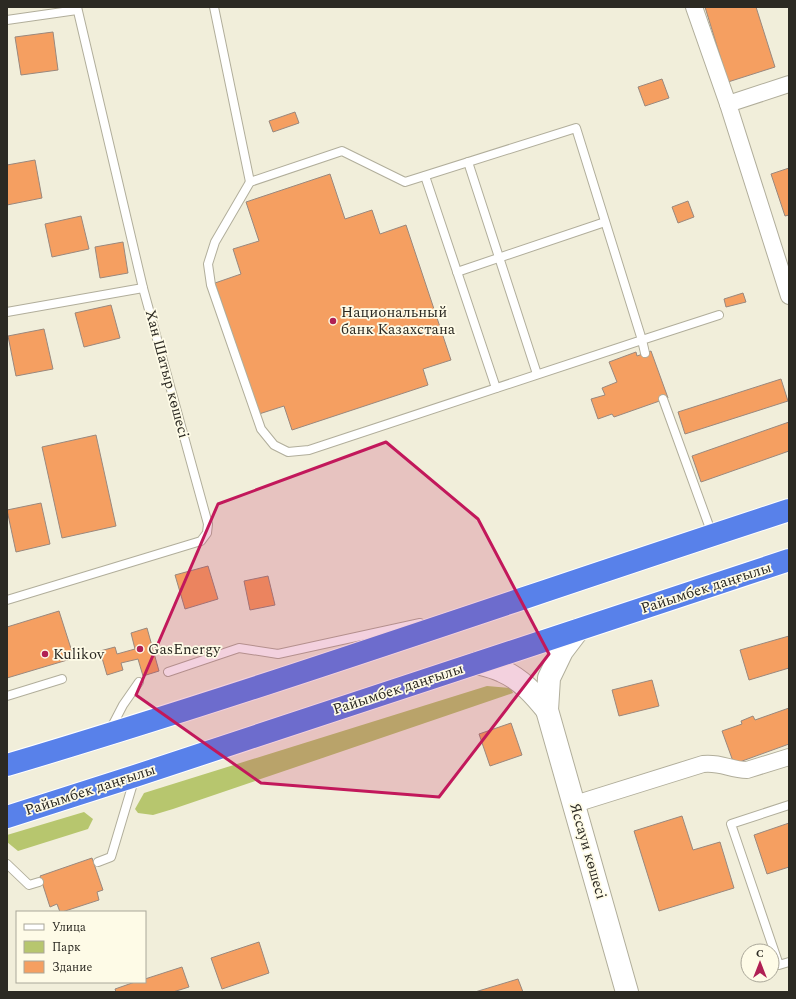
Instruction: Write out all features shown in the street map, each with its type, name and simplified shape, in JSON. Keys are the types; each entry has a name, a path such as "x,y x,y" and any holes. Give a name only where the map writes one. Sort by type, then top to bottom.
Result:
{"highway":[{"path":"7,765 108,735 789,510"},
{"name":"Райымбек даңғылы","path":"7,817 789,560"}],"main road":[{"path":"547,710 549,678 562,651 578,630"},
{"path":"477,663 503,671 518,680 533,692 547,710"},
{"name":"Яссауи көшесі","path":"547,710 575,804 627,992"}],"street":[{"path":"694,7 728,104 789,296"},
{"path":"728,104 789,84"},
{"path":"575,804 703,764 713,763 741,770 747,770 789,757"}],"lane":[{"path":"214,7 250,182"},
{"path":"7,20 77,8"},
{"name":"Хан Шатыр көшесі","path":"7,600 201,541 207,533 208,524 144,288 77,8"},
{"path":"646,353 642,340 605,222 576,128 405,182 342,151 250,182 215,242 208,264 211,286 261,429 274,444 288,452 309,450 537,374 642,340 719,315"},
{"path":"468,162 537,374"},
{"path":"425,176 496,388"},
{"path":"457,272 605,222"},
{"path":"7,312 144,288"},
{"path":"663,399 712,535"},
{"path":"168,672 239,648 278,654 513,602"},
{"path":"7,696 62,679"},
{"path":"108,735 123,705 139,682"},
{"path":"98,862 111,858 135,776"},
{"path":"789,805 731,824 779,965 789,962"},
{"path":"7,864 29,885 39,882"}],"highlighted area":[{"path":"386,442 478,519 549,654 439,797 261,783 136,695 218,504"}],"green space":[{"path":"487,686 511,688 513,693 173,809 153,815 138,813 135,809 144,793"},
{"path":"84,812 93,819 88,829 18,851 7,842 7,835"}],"building":[{"path":"705,7 756,7 775,67 728,82"},
{"path":"53,32 58,70 21,75 15,37"},
{"path":"662,79 669,98 645,106 638,87"},
{"path":"295,112 299,123 273,132 269,121"},
{"path":"35,160 42,198 7,205 7,165"},
{"path":"789,168 789,215 785,216 771,174"},
{"name":"Национальный банк Казахстана","path":"330,174 345,219 372,210 380,234 406,225 451,360 423,369 428,385 292,430 284,406 259,414 215,283 241,274 233,249 259,241 246,202"},
{"path":"688,201 694,217 678,223 672,207"},
{"path":"81,216 89,249 52,257 45,224"},
{"path":"123,242 128,273 100,278 95,247"},
{"path":"743,293 746,302 726,307 724,299"},
{"path":"111,305 120,338 84,347 75,313"},
{"path":"44,329 53,369 16,376 8,336"},
{"path":"651,351 668,398 614,417 612,414 598,419 591,399 605,395 602,388 617,382 609,362 636,352 637,356"},
{"path":"781,379 788,401 685,434 678,412"},
{"path":"789,422 789,451 701,482 692,456"},
{"path":"96,435 116,526 62,538 42,447"},
{"path":"41,503 50,544 16,552 7,510"},
{"path":"208,566 218,599 185,609 175,575"},
{"path":"268,576 275,605 250,610 244,581"},
{"path":"59,611 74,658 7,678 7,627"},
{"path":"147,628 159,671 143,676 138,659 121,663 123,670 107,675 100,651 115,647 117,654 135,649 131,633"},
{"path":"789,636 789,668 749,680 740,650"},
{"path":"652,680 659,706 619,716 612,690"},
{"path":"789,708 789,744 734,764 722,731 742,724 741,721 753,716 755,720"},
{"path":"511,723 522,755 490,766 479,734"},
{"path":"682,816 693,850 720,842 734,888 659,911 634,831"},
{"path":"789,823 789,867 767,874 754,835"},
{"path":"92,858 103,890 97,892 99,900 65,911 60,911 57,904 50,907 40,876"},
{"path":"259,942 269,973 222,989 211,958"},
{"path":"182,967 189,987 173,992 116,992 115,989 132,983 146,983 146,979"},
{"path":"518,979 523,992 475,992"}],"place":[{"name":"Национальный банк Казахстана","path":"333,321"},
{"name":"GasEnergy","path":"140,649"},
{"name":"Kulikov","path":"45,654"}]}
